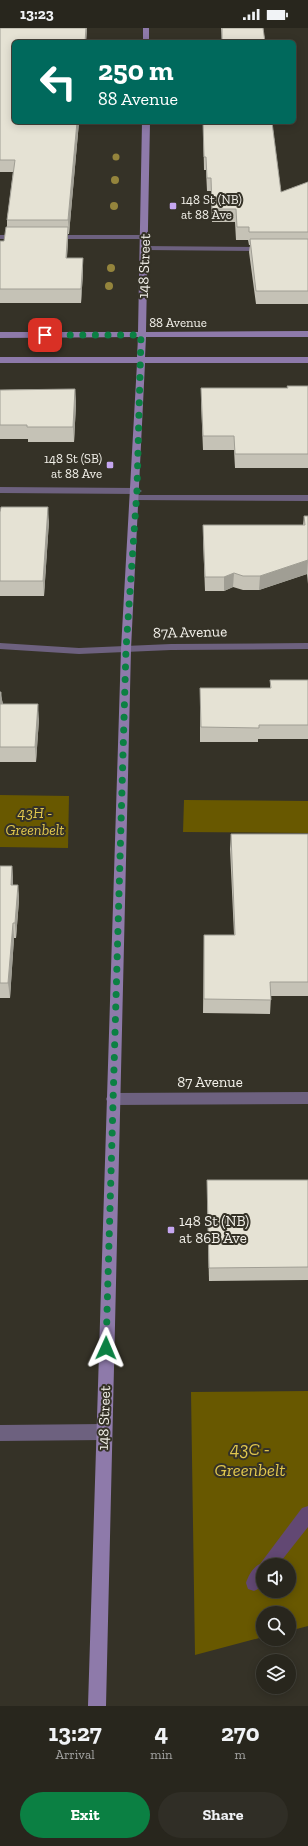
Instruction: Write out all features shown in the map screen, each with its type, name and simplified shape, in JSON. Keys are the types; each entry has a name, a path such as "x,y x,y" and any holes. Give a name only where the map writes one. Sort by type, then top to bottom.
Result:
{"street":[{"path":"146,28 146,40"},
{"name":"148 Street","path":"97,1706 126,649 136,494 145,248 146,124"},
{"path":"0,237 30,237"},
{"path":"45,237 145,237"},
{"path":"145,248 277,249"},
{"name":"88 Avenue","path":"0,335 308,334"},
{"path":"0,360 308,360"},
{"path":"0,490 308,498"},
{"name":"87A Avenue","path":"0,646 79,651 171,647 308,646"},
{"name":"87 Avenue","path":"113,1099 308,1098"},
{"path":"0,1433 104,1432"}],"green space":[{"name":"43H - Greenbelt","path":"0,795 69,796 68,848 0,847"},
{"path":"184,800 308,801 308,833 183,832"},
{"name":"43C - Greenbelt","path":"308,1391 308,1626 296,1629 296,1606 256,1606 256,1639 195,1655 191,1392"}],"building":[{"path":"0,28 86,28 85,40 12,40 12,124 77,124 68,220 7,220 15,160 0,160"},
{"path":"222,28 263,28 265,40 222,40"},
{"path":"203,124 272,124 281,192 308,182 308,232 249,232 249,227 237,227 236,209 212,209 211,178 207,178 206,157 204,157"},
{"path":"6,227 68,227 66,258 83,258 81,289 0,289 0,241 4,241"},
{"path":"250,239 308,239 308,291 256,291"},
{"path":"287,386 308,386 308,454 235,454 234,436 203,436 201,388 288,388"},
{"path":"75,389 73,427 27,427 27,425 0,425 0,390"},
{"path":"1,507 48,507 43,581 0,581"},
{"path":"304,516 308,516 308,560 260,576 243,576 234,573 224,577 205,577 203,525 305,525"},
{"path":"270,680 308,680 308,725 259,725 259,728 201,727 200,688 271,688"},
{"path":"0,704 38,704 35,747 0,747"},
{"path":"231,834 308,834 308,982 270,982 271,1000 204,999 204,935 235,935"},
{"path":"0,866 12,866 11,885 18,885 8,983 0,983"},
{"path":"207,1180 308,1180 308,1267 209,1268"}],"waterway":[{"path":"273,1558 308,1514"}],"place":[{"name":"148 St (NB) at 88 Ave","path":"173,206"},
{"name":"148 St (SB) at 88 Ave","path":"110,465"},
{"name":"148 St (NB) at 86B Ave","path":"171,1230"}],"route":[{"path":"45,335 141,335 137,490 126,649 120,904 106,1348"}]}
